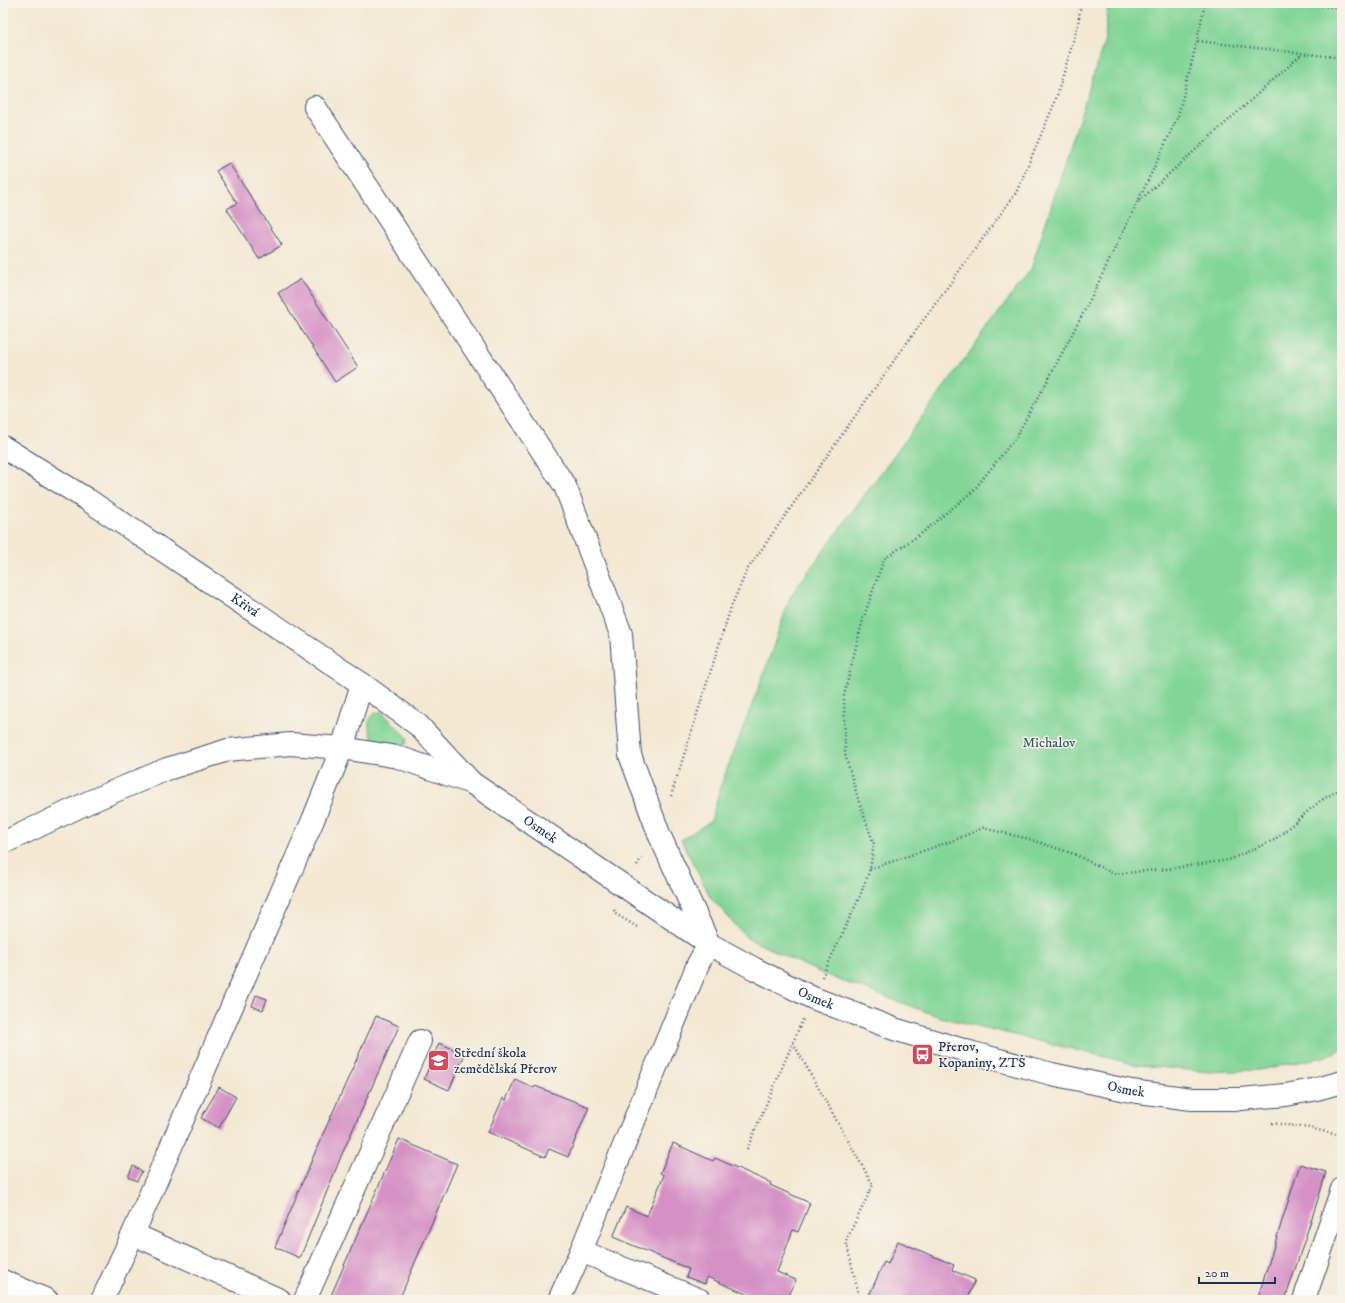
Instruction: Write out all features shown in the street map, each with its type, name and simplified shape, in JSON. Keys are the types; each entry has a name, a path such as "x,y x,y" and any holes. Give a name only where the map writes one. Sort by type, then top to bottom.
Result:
{"street":[{"path":"314,106 566,486 621,634 630,755 659,834 708,944 698,964 581,1251 559,1300"},
{"name":"Křivá","path":"3,447 88,500 362,684 418,725 472,783"},
{"path":"102,1300 133,1234 314,820 342,748 362,684"},
{"name":"Osmek","path":"3,843 89,802 167,769 228,750 290,744 342,748 398,757 472,783 708,944 813,998 894,1029 973,1053 1052,1074 1130,1091 1192,1099 1241,1099 1286,1095 1342,1082"},
{"path":"305,1300 420,1040"},
{"path":"1304,1300 1342,1189"},
{"path":"133,1234 280,1300"},
{"path":"581,1251 700,1300"},
{"path":"3,1281 47,1300"}],"path":[{"path":"670,798 731,607 747,570 898,355 1016,193 1055,102 1078,25 1081,3"},
{"path":"747,1149 823,974 860,896 870,869 874,844 859,802 845,754 844,695 863,619 884,559 922,533 972,491 1016,437 1082,315 1138,202 1178,116 1205,3"},
{"path":"1294,3 1342,8 1338,58"},
{"path":"1197,41 1342,58"},
{"path":"1138,202 1302,54"},
{"path":"870,869 952,841 983,828 1074,854 1114,874 1167,869 1229,860 1274,840 1320,801 1342,788"},
{"path":"793,1042 873,1185 846,1241 860,1300"}],"green space":[{"name":"Michalov","path":"1108,3 1342,3 1342,1049 1324,1057 1259,1070 1208,1072 1138,1065 940,1017 823,974 747,938 711,898 681,840 711,821 721,785 763,676 791,595 1031,269 1105,39"},
{"path":"376,712 382,712 408,738 406,744 403,746 377,740 372,737 369,721"}],"building":[{"path":"229,163 282,245 259,259 227,209 237,203 216,171"},
{"path":"301,279 358,367 335,382 278,293"},
{"path":"256,995 267,999 263,1010 252,1006"},
{"path":"376,1016 399,1026 342,1154 300,1258 275,1247 319,1143"},
{"path":"439,1043 465,1054 449,1090 424,1079"},
{"path":"515,1079 534,1088 535,1086 589,1107 568,1157 549,1149 545,1157 488,1132 503,1098 506,1100"},
{"path":"219,1087 236,1097 219,1128 201,1118"},
{"path":"399,1139 457,1164 399,1300 329,1300"},
{"path":"673,1143 713,1161 715,1158 771,1183 770,1185 810,1203 798,1232 793,1230 777,1272 796,1280 787,1300 760,1300 707,1277 705,1284 686,1277 689,1269 613,1237 626,1207 647,1216 664,1175 660,1173"},
{"path":"1300,1164 1326,1172 1320,1193 1285,1300 1257,1300"},
{"path":"133,1166 142,1171 137,1181 128,1177"},
{"path":"898,1241 954,1265 952,1270 975,1280 967,1300 873,1300 868,1298 884,1262 888,1264"}],"place":[{"name":"Přerov, Kopaniny, ZTŠ","path":"923,1055"},
{"name":"Střední škola zemědělská Přerov","path":"439,1061"}]}
